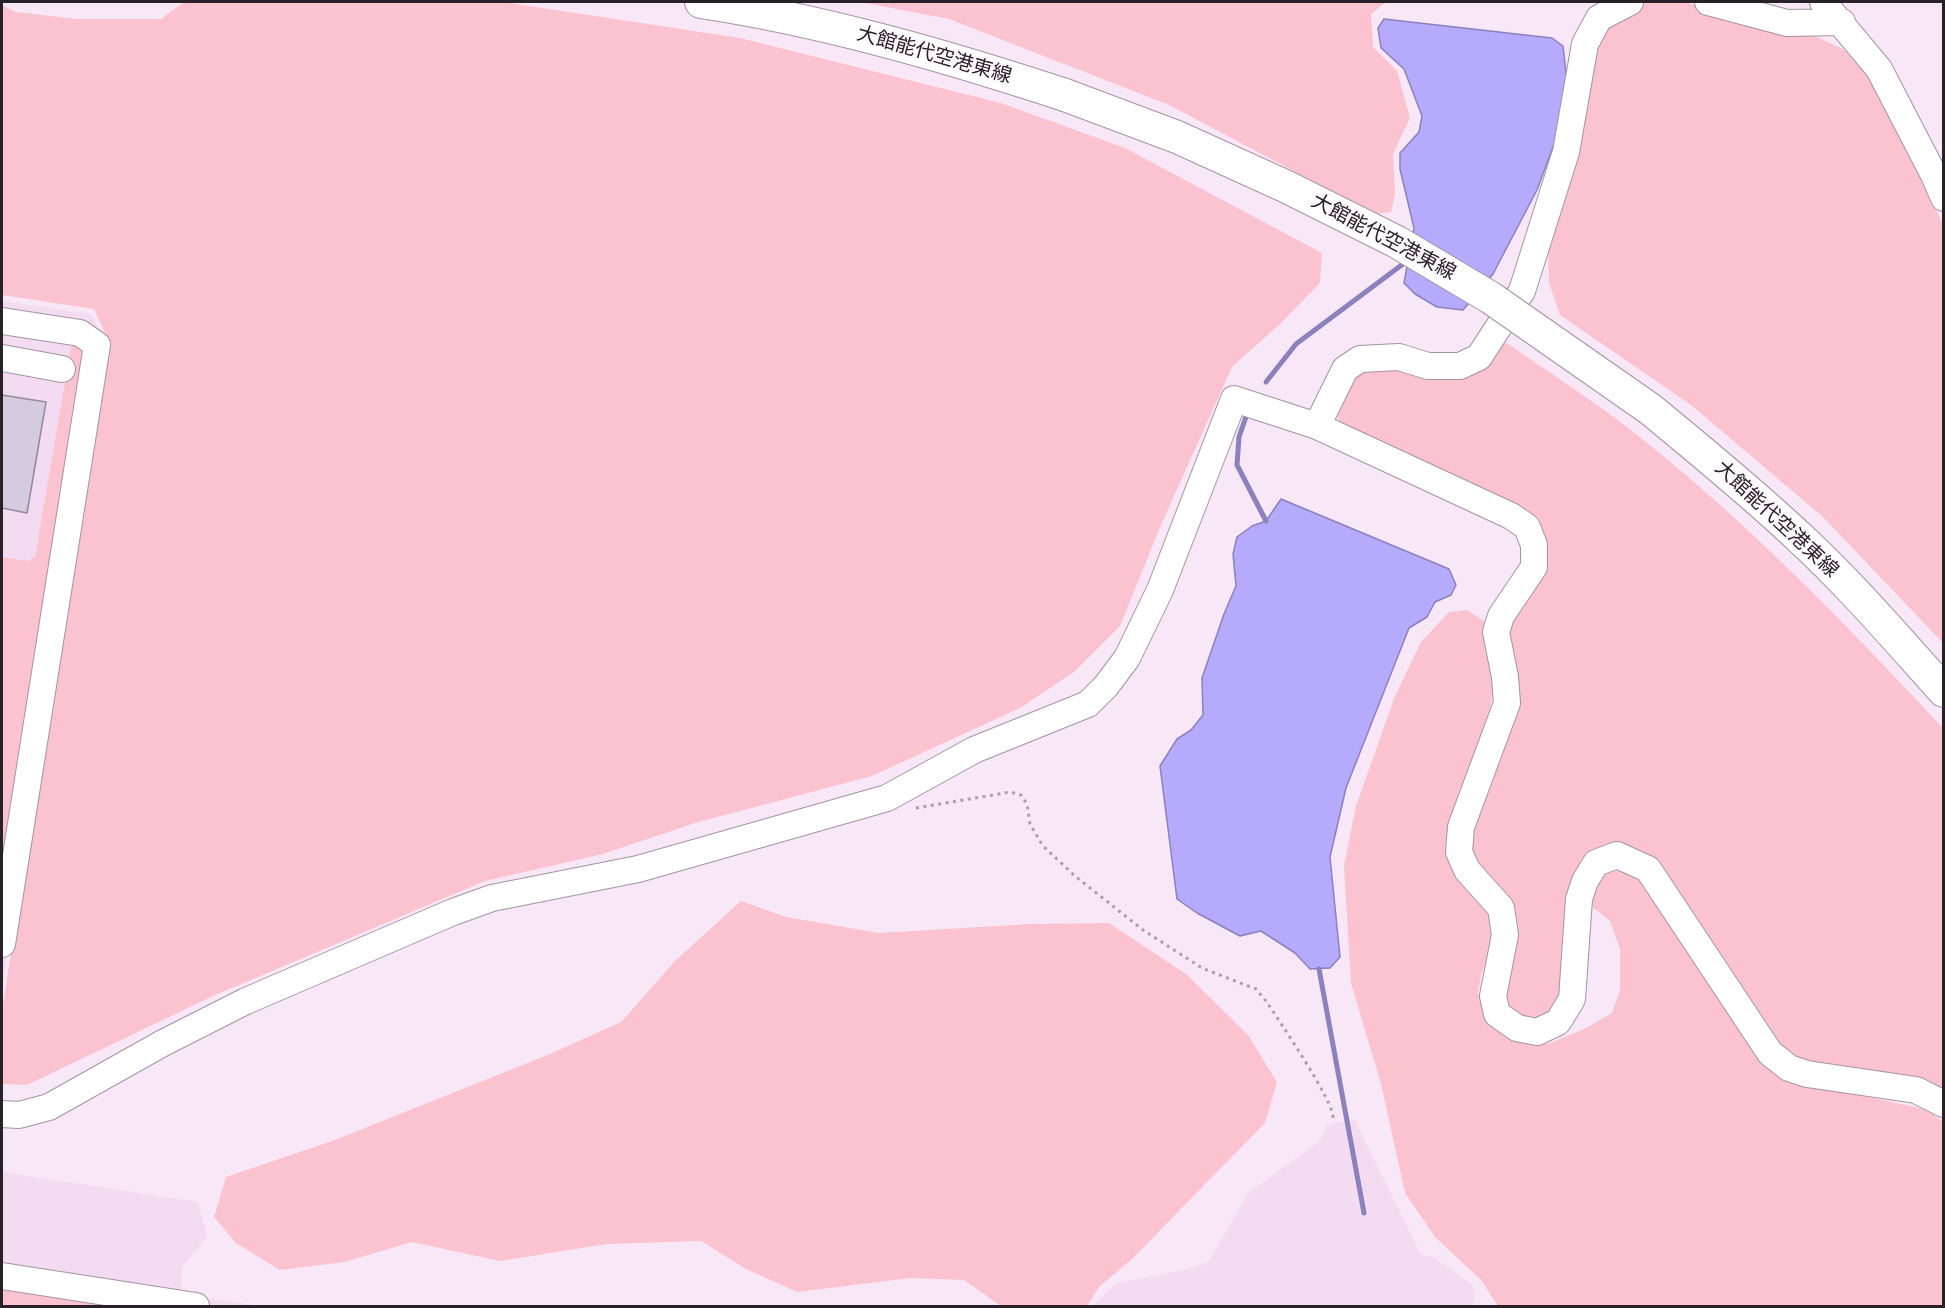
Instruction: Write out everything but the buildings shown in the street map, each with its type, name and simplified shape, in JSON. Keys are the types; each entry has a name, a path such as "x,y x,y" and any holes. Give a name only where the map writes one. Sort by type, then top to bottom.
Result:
{"main road":[{"name":"大館能代空港東線","path":"701,2 837,29 927,52 1065,95 1177,137 1287,187 1397,242 1491,298 1650,409 1728,473 1801,539 1880,620 1944,691"}],"street":[{"path":"1317,426 1345,369 1360,359 1399,357 1428,366 1460,366 1479,357 1522,291 1566,152 1585,44 1599,18 1630,2"},
{"path":"1708,2 1787,23 1842,22"},
{"path":"1822,2 1842,22 1879,69 1935,175 1944,198"},
{"path":"2,321 80,333 97,345 2,944"},
{"path":"2,358 62,369"},
{"path":"2,1114 19,1115 49,1107 163,1043 246,1001 463,908 492,898 638,869 887,798 974,750 1088,704 1106,686 1127,658 1160,590 1234,399 1317,426 1511,516 1527,528 1534,545 1534,567 1502,616 1496,632 1505,677 1507,703 1461,827 1459,852 1467,870 1501,908 1505,935 1493,996 1497,1014 1516,1028 1537,1032 1558,1022 1572,999 1579,899 1585,881 1596,863 1617,855 1648,868 1770,1053 1789,1068 1807,1074 1917,1090 1944,1104"},
{"path":"2,1276 196,1306"}],"path":[{"path":"887,798 895,808 909,809 1010,792 1021,795 1027,804 1030,824 1043,846 1075,876 1143,930 1202,968 1256,989 1266,1001 1325,1095 1334,1113 1333,1118"}],"shaded area":[{"path":"184,2 503,2 740,38 1001,103 1125,148 1322,253 1320,283 1281,323 1232,367 1161,525 1120,626 1074,672 1020,708 872,776 695,823 603,854 485,881 213,996 27,1085 2,1084 2,1011 106,335 94,309 2,295 2,5 16,12 76,19 161,19"},
{"path":"860,2 1386,2 1371,14 1373,47 1397,71 1410,118 1393,154 1395,194 1391,212 1375,214 1169,105 949,19"},
{"path":"1685,2 1766,26 1808,33 1843,49 1872,81 1943,224 1943,643 1823,517 1691,405 1560,315 1549,283 1548,250 1591,50 1606,22 1643,3"},
{"path":"1384,19 1552,38 1563,46 1566,73 1565,115 1537,190 1493,274 1463,310 1437,307 1415,294 1404,283 1414,228 1400,169 1400,153 1419,132 1422,116 1404,69 1381,48 1378,28"},
{"path":"2,301 91,314 103,337 2,989"},
{"path":"78,343 85,348 2,902 2,557 28,561 35,557 71,347"},
{"path":"1507,343 1623,424 1708,494 1829,609 1943,728 1943,1095 1798,1064 1778,1049 1652,858 1599,850 1564,992 1550,1018 1529,1023 1501,1003 1512,932 1470,862 1466,844 1514,702 1505,634 1541,542 1344,430 1337,416 1339,394 1351,374 1373,367 1403,365"},
{"path":"1281,499 1449,569 1456,585 1451,595 1435,602 1427,617 1409,628 1346,788 1330,857 1340,957 1330,968 1310,969 1295,953 1261,931 1240,936 1197,913 1177,899 1160,766 1177,739 1191,730 1203,715 1202,678 1236,586 1233,554 1237,537 1252,526 1266,521"},
{"path":"1467,610 1484,621 1495,646 1495,685 1488,716 1451,825 1491,918 1492,945 1481,975 1478,993 1488,1019 1510,1036 1548,1044 1586,1028 1612,1013 1620,990 1620,949 1610,921 1591,906 1589,894 1597,875 1608,869 1637,875 1782,1078 1928,1110 1943,1122 1943,1306 1498,1306 1481,1280 1435,1237 1405,1193 1381,1084 1351,983 1344,866 1356,806 1395,696 1421,642 1449,612"},
{"path":"741,901 786,917 879,933 1031,924 1109,923 1186,974 1248,1035 1277,1082 1265,1123 1132,1259 1099,1287 1087,1306 1001,1306 964,1280 911,1278 797,1292 746,1269 701,1241 607,1244 500,1261 412,1242 344,1262 280,1270 236,1243 214,1217 226,1177 332,1141 550,1054 621,1022 676,960"},
{"path":"1355,1120 1421,1255 1435,1258 1473,1285 1475,1299 1471,1306 1093,1306 1115,1284 1193,1268 1209,1261 1248,1193 1320,1141 1327,1124"},
{"path":"2,1172 198,1202 207,1236 182,1268 181,1294 259,1306 2,1306"},
{"path":"2,1286 140,1306 2,1306"}],"waterway":[{"path":"1266,382 1296,344 1407,261"},
{"path":"1248,411 1239,437 1237,465 1266,521"},
{"path":"1319,969 1364,1213"}]}
